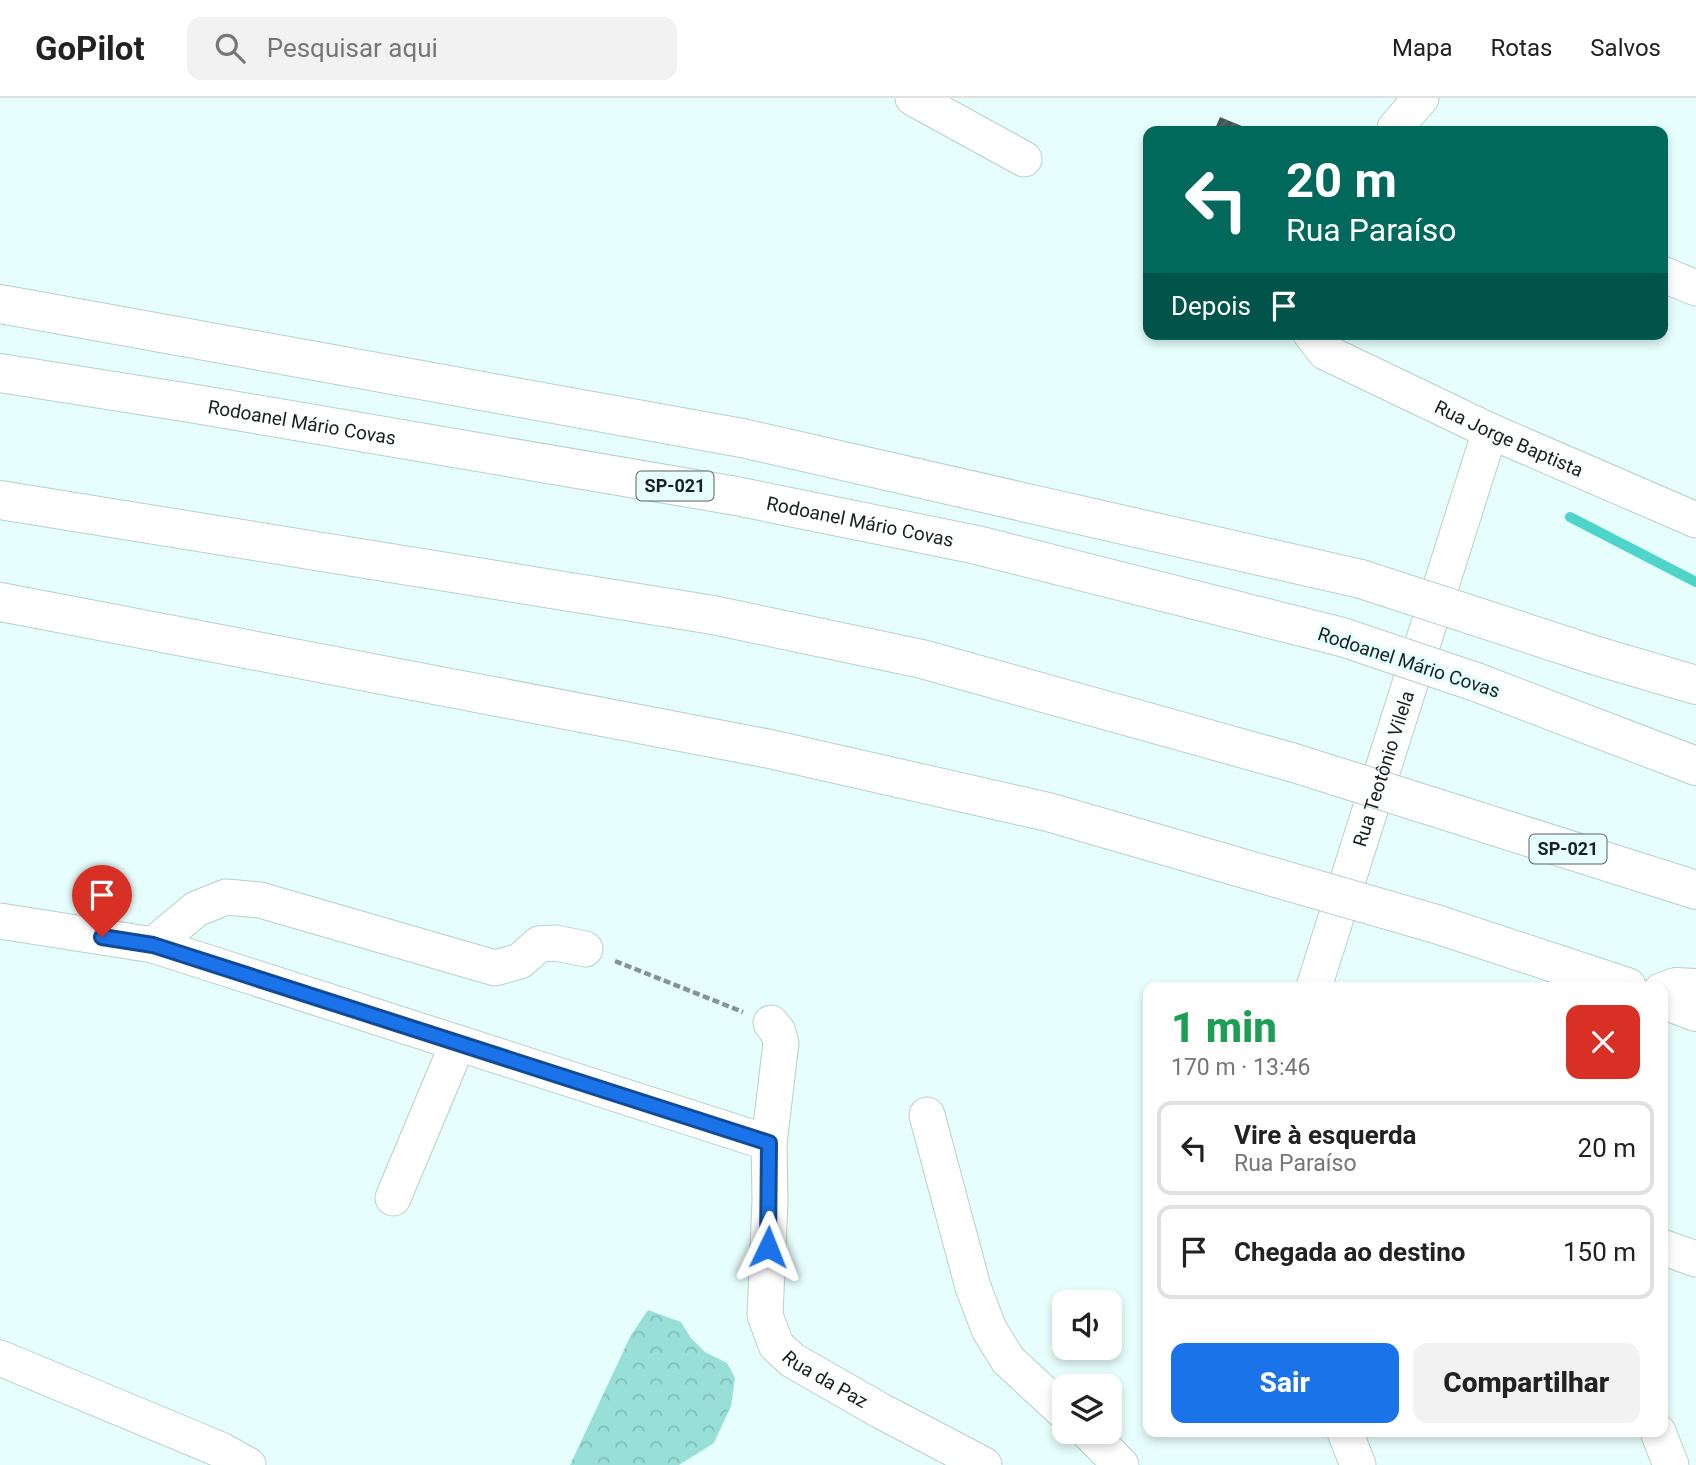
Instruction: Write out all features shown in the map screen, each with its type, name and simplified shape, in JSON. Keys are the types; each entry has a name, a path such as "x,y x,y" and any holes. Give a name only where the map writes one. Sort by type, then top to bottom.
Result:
{"main road":[{"path":"0,304 742,438 1362,579 1597,656 1696,685"},
{"name":"Rodoanel Mário Covas","path":"0,373 763,502 977,545 1342,637 1476,682 1696,766"},
{"name":"SP-021","path":"0,500 713,615 922,659 1291,762 1696,890"},
{"path":"0,603 782,752 1048,812 1436,924 1612,982"},
{"path":"1668,989 1676,986 1696,988"},
{"path":"1668,1001 1696,1012"}],"street":[{"path":"913,98 1024,159"},
{"path":"1398,119 1421,98"},
{"path":"1668,276 1696,288"},
{"name":"Rua Jorge Baptista","path":"1318,343 1490,431 1696,520"},
{"name":"Rua Teotônio Vilela","path":"1316,982 1490,431"},
{"path":"153,945 196,909 226,897 260,900 495,968 520,961 540,944 556,943 585,948"},
{"path":"0,922 153,945 769,1143"},
{"name":"Rua da Paz","path":"771,1023 778,1032 781,1043 769,1143 770,1201 765,1315 776,1345 792,1360 984,1465"},
{"path":"393,1198 458,1043"},
{"path":"927,1115 973,1287 989,1329 1008,1360 1052,1401"},
{"path":"1668,1249 1696,1259"},
{"path":"0,1358 228,1460"},
{"path":"1347,1437 1358,1465"},
{"path":"1660,1437 1671,1465"},
{"path":"1100,1444 1121,1465"}],"path":[{"path":"585,948 771,1023"}],"green space":[{"path":"648,1310 681,1322 691,1338 705,1352 727,1363 735,1378 731,1406 714,1443 679,1465 570,1465 631,1335"}],"building":[{"path":"1220,117 1242,126 1216,126"}],"waterway":[{"path":"1570,517 1696,582"}],"route":[{"path":"102,937 153,945 331,1000 769,1143 768,1247"}]}
